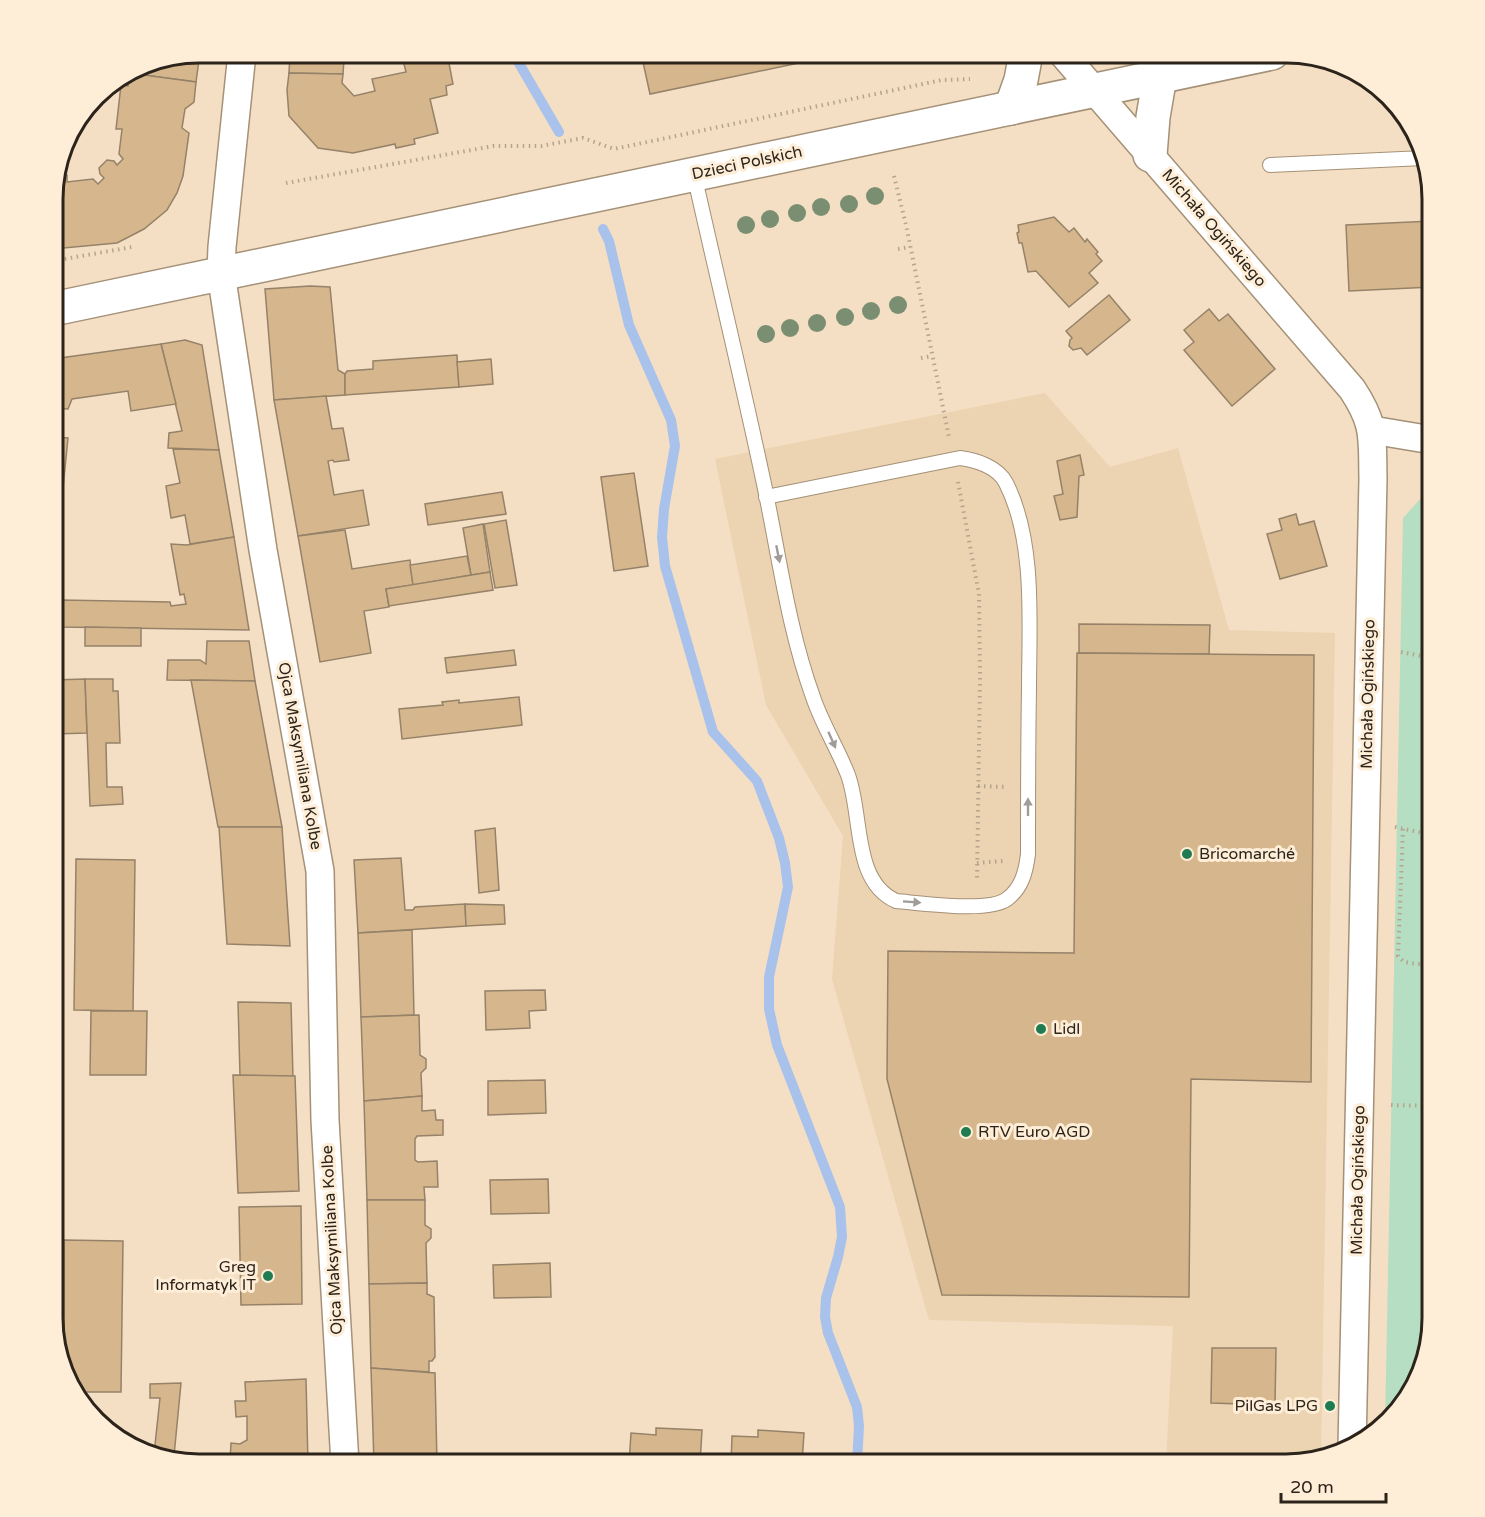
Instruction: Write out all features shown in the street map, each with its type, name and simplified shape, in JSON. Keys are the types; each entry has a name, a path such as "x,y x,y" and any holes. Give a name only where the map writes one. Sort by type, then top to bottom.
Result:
{"street":[{"name":"Ojca Maksymiliana Kolbe","path":"241,63 221,273 263,550 320,871 325,1120 344,1454"},
{"path":"1011,108 1024,63"},
{"name":"Michała Ogińskiego","path":"1071,63 1352,390 1363,406 1372,430 1373,479 1352,1436"},
{"name":"Dzieci Polskich","path":"63,307 1223,63"},
{"path":"1150,155 1160,76"},
{"path":"1372,430 1422,438"}],"lane":[{"path":"1270,165 1415,158"},
{"path":"694,174 766,497 790,619 813,697 849,776 862,849 871,879 877,889 896,901 987,906 1006,900 1018,887 1026,869 1028,854 1030,611 1022,531 1005,481 989,466 978,461 960,458 766,497"}],"path":[{"path":"286,183 494,146 541,146 583,138 614,149 942,80 970,79"},
{"path":"894,176 979,594 977,891 972,906"},
{"path":"63,259 132,247"},
{"path":"898,249 910,247"},
{"path":"921,358 932,356"},
{"path":"1401,652 1422,656"},
{"path":"1422,833 1400,828 1398,956 1404,962 1422,965"},
{"path":"1392,1105 1422,1106"}],"shaded area":[{"path":"1045,393 1110,467 1178,448 1229,630 1335,633 1321,1449 1286,1454 1167,1454 1173,1326 929,1320 832,979 843,836 766,705 715,459"}],"green space":[{"path":"1422,497 1422,1327 1412,1370 1404,1386 1385,1411 1403,518"}],"building":[{"path":"199,63 196,82 143,75 172,66"},
{"path":"290,63 344,63 343,74 289,73"},
{"path":"404,63 449,63 453,84 446,86 447,95 430,99 438,133 414,139 415,144 396,148 395,144 353,153 318,148 289,116 287,90 289,73 343,74 342,83 354,96 375,91 372,79 406,72"},
{"path":"643,63 799,63 650,94"},
{"path":"143,75 196,82 194,102 185,109 182,128 189,133 183,176 177,193 167,210 144,229 117,243 63,248 63,190 65,175 67,182 93,179 98,184 104,178 99,168 107,160 114,161 117,165 123,159 119,154 122,129 116,129 121,88 128,86 128,83"},
{"path":"1054,217 1069,232 1074,228 1085,242 1087,239 1102,261 1089,273 1098,283 1069,307 1036,271 1028,272 1022,243 1019,243 1017,233 1019,232 1018,225"},
{"path":"1422,221 1422,287 1349,291 1346,225"},
{"path":"330,287 338,370 345,374 345,395 274,400 265,289"},
{"path":"1109,295 1130,320 1087,355 1081,348 1073,350 1069,346 1072,338 1066,331"},
{"path":"1209,309 1219,321 1228,314 1275,369 1232,406 1184,350 1194,342 1184,330"},
{"path":"185,340 202,345 219,450 168,448 169,433 182,431 161,344"},
{"path":"161,344 176,404 131,411 128,391 72,399 68,409 63,409 63,358"},
{"path":"457,355 459,387 345,395 347,371 373,369 373,361"},
{"path":"491,359 493,384 459,387 457,362"},
{"path":"326,396 332,429 343,428 349,460 328,461 334,495 363,490 369,525 298,536 274,400"},
{"path":"63,438 68,438 63,488"},
{"path":"173,449 219,450 234,537 190,544 185,515 171,518 166,486 180,483"},
{"path":"1080,455 1084,475 1079,476 1077,517 1060,520 1054,496 1063,494 1057,461"},
{"path":"634,473 648,566 614,571 601,477"},
{"path":"502,492 506,514 428,525 425,504"},
{"path":"1296,514 1299,525 1314,521 1327,566 1280,579 1267,534 1282,530 1279,519"},
{"path":"506,520 517,585 495,588 484,524"},
{"path":"483,524 490,572 471,575 463,528"},
{"path":"345,530 352,569 410,560 413,585 386,589 389,607 364,611 371,653 320,662 298,536"},
{"path":"234,537 249,630 63,627 63,600 170,602 171,606 186,604 184,594 180,595 171,544 187,545"},
{"path":"467,556 471,575 413,585 410,565"},
{"path":"490,572 493,590 389,606 386,589"},
{"path":"1079,624 1210,625 1209,654 1079,653"},
{"path":"85,627 141,628 141,646 85,646"},
{"path":"207,641 249,641 255,681 167,680 168,660 200,660 206,664"},
{"path":"514,650 516,665 447,673 445,658"},
{"path":"1077,653 1314,655 1311,1082 1191,1079 1189,1297 942,1295 887,1079 888,951 1074,953"},
{"path":"85,679 87,733 63,734 63,680"},
{"path":"85,679 113,679 113,691 118,691 120,743 106,743 107,787 122,787 123,804 90,806"},
{"path":"191,680 255,681 282,827 218,827"},
{"path":"519,697 522,725 402,739 399,709 443,705 442,702 459,700 459,703"},
{"path":"219,827 282,827 290,946 227,944"},
{"path":"495,828 499,890 479,893 475,831"},
{"path":"401,858 405,910 413,910 415,907 465,904 466,926 358,933 354,860"},
{"path":"76,859 135,860 133,1011 74,1010"},
{"path":"465,904 504,905 505,924 466,926"},
{"path":"412,930 414,1015 361,1017 358,933"},
{"path":"545,990 546,1010 529,1011 530,1028 486,1030 485,991"},
{"path":"238,1002 291,1003 293,1077 240,1076"},
{"path":"91,1011 147,1011 146,1075 90,1075"},
{"path":"419,1015 420,1055 426,1059 426,1068 421,1073 422,1096 364,1101 361,1017"},
{"path":"233,1075 295,1076 299,1191 238,1193"},
{"path":"545,1080 546,1113 488,1115 488,1081"},
{"path":"422,1096 422,1111 435,1110 436,1120 443,1120 443,1135 417,1136 415,1160 418,1162 437,1161 438,1187 424,1187 425,1200 367,1200 364,1101"},
{"path":"548,1179 549,1213 491,1214 490,1180"},
{"path":"367,1200 425,1200 425,1225 431,1229 431,1238 426,1243 427,1283 369,1284"},
{"path":"301,1206 302,1304 241,1305 239,1207"},
{"path":"64,1240 123,1241 121,1392 85,1392 73,1370 64,1336"},
{"path":"550,1263 551,1297 494,1298 493,1265"},
{"path":"427,1283 427,1294 434,1297 435,1357 429,1361 429,1372 371,1368 369,1284"},
{"path":"1212,1348 1276,1348 1275,1405 1211,1403"},
{"path":"371,1368 435,1373 437,1454 374,1454"},
{"path":"306,1379 308,1454 230,1454 231,1443 240,1444 247,1440 247,1416 236,1417 235,1401 246,1401 245,1382"},
{"path":"181,1383 174,1452 155,1447 160,1398 150,1398 150,1384"},
{"path":"656,1428 702,1430 701,1454 630,1454 631,1433 656,1435"},
{"path":"758,1430 804,1433 803,1454 731,1454 732,1436 758,1437"}],"waterway":[{"path":"519,63 559,132"},
{"path":"603,229 609,241 629,325 671,420 675,446 664,509 662,537 665,566 713,732 757,781 779,838 785,863 788,887 769,977 769,1009 777,1045 840,1207 842,1237 826,1298 825,1317 828,1333 857,1407 858,1454"}],"place":[{"name":"Bricomarché","path":"1187,854"},
{"name":"Lidl","path":"1041,1029"},
{"name":"RTV Euro AGD","path":"966,1132"},
{"name":"Greg Informatyk IT","path":"268,1276"},
{"name":"PilGas LPG","path":"1330,1406"}]}
